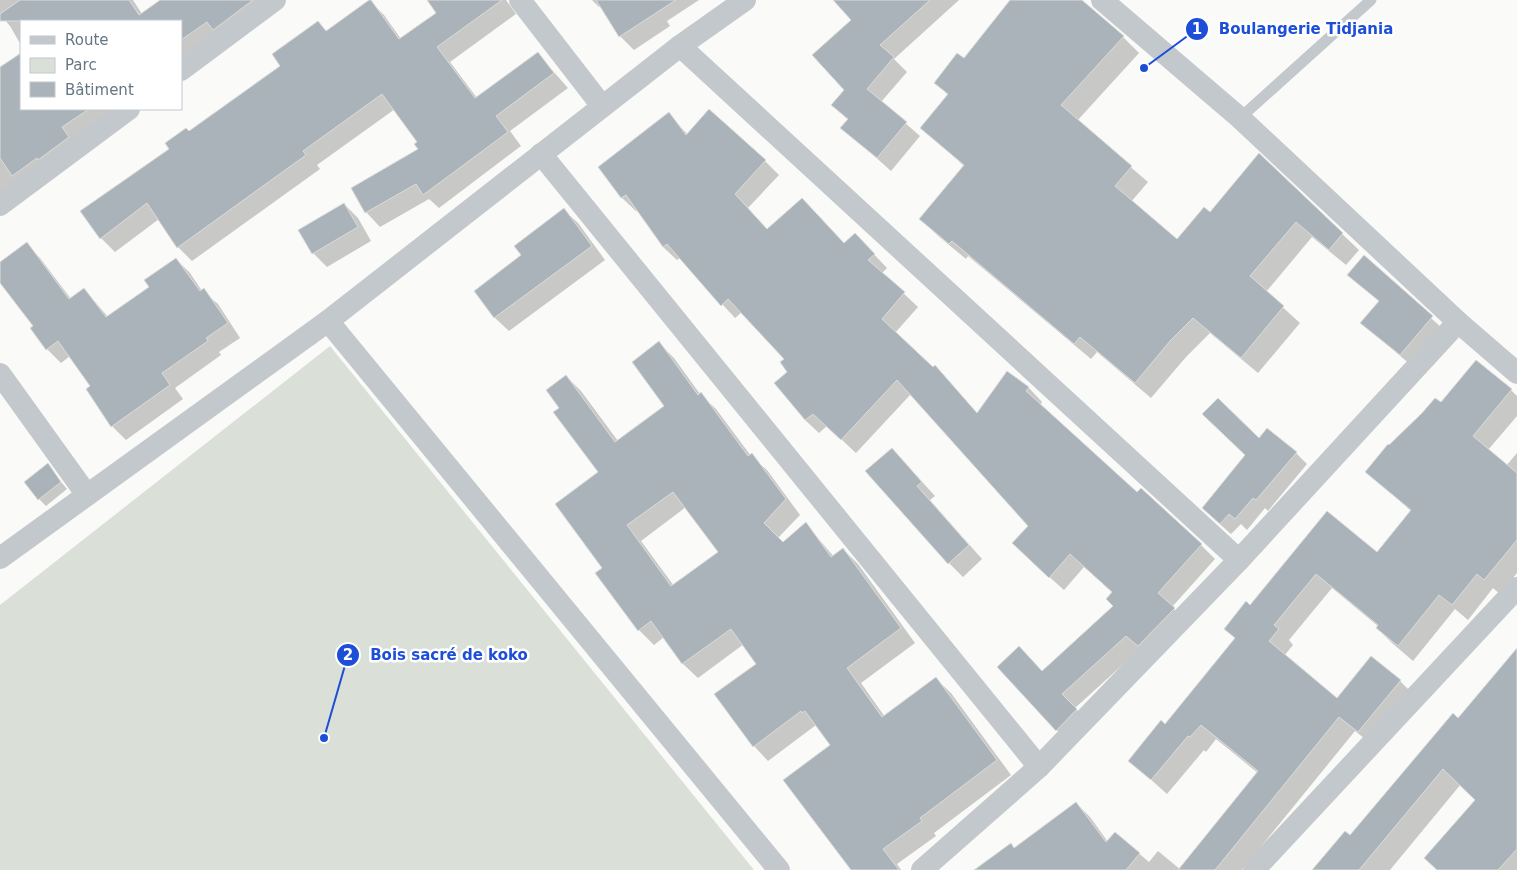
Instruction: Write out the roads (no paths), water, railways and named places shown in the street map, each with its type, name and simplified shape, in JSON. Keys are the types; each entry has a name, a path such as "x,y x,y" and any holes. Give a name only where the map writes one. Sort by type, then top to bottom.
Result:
{"street":[{"path":"182,69 275,0"},
{"path":"520,0 602,106"},
{"path":"0,558 328,321 680,46 746,0"},
{"path":"1102,0 1240,118 1458,322 1517,373"},
{"path":"680,46 1239,560"},
{"path":"0,205 129,110"},
{"path":"541,154 1039,767"},
{"path":"328,321 779,870"},
{"path":"922,870 1039,767 1239,560 1458,322"},
{"path":"0,374 87,495"},
{"path":"1254,870 1517,588"}],"lane":[{"path":"1240,118 1371,0"}],"place":[{"name":"Boulangerie Tidjania","path":"1144,68"},
{"name":"Bois sacré de koko","path":"324,738"}]}
